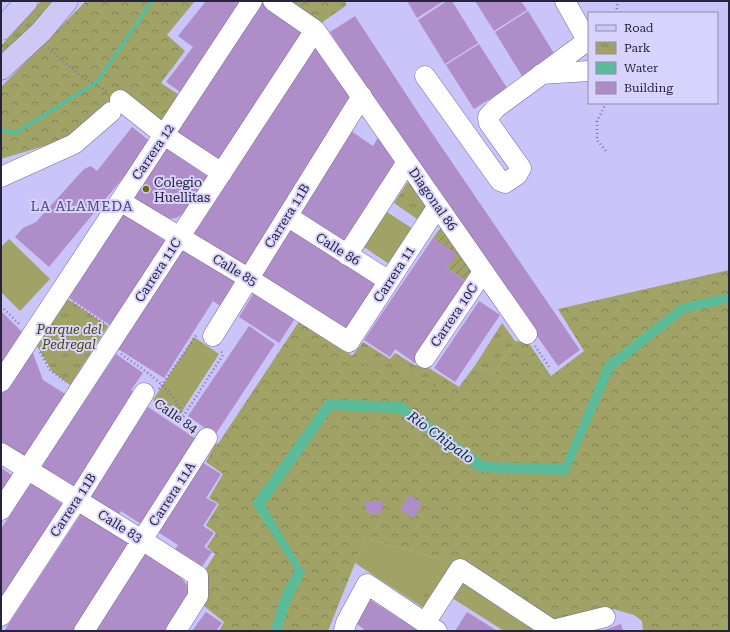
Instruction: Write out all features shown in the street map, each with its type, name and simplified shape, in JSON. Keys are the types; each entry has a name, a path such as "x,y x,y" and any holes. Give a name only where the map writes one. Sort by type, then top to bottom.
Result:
{"main road":[{"path":"1,29 27,1"},
{"path":"1,69 35,37 67,1"}],"street":[{"name":"Carrera 12","path":"4,373 60,293 252,1"},
{"path":"273,1 316,30"},
{"path":"425,76 500,182 505,183 517,174 521,168 489,123 488,117 496,108 541,74 588,42 565,1"},
{"name":"Diagonal 86","path":"316,30 527,334"},
{"name":"Carrera 11C","path":"1,510 316,30"},
{"path":"541,74 588,71"},
{"name":"Carrera 11B","path":"213,336 362,96"},
{"path":"1,177 74,144 116,106 222,173"},
{"path":"347,255 407,162"},
{"name":"Calle 85","path":"120,201 248,278 348,342"},
{"name":"Carrera 11","path":"348,342 438,206"},
{"name":"Calle 86","path":"287,216 389,281"},
{"name":"Carrera 10C","path":"425,358 483,272"},
{"name":"Carrera 11B","path":"1,616 153,389"},
{"name":"Carrera 11A","path":"84,631 208,438"},
{"name":"Calle 83","path":"1,453 198,576 198,596 176,631"},
{"path":"344,631 346,623 367,584 431,627 460,569 555,631 557,629 605,617"}],"path":[{"path":"616,12 618,1"},
{"path":"35,37 81,76 103,88"},
{"path":"606,104 597,121 598,140 606,151"},
{"name":"Calle 84","path":"60,293 113,339 153,389 181,420 208,438"},
{"path":"1,306 31,336 50,370 79,391"},
{"path":"181,420 223,355 213,336 196,334 153,389 170,394 179,406 183,416"},
{"path":"527,334 550,368"}],"green space":[{"path":"41,1 58,1 1,60 1,46"},
{"path":"86,1 195,1 167,35 185,51 161,83 187,100 164,135 120,100 74,137 1,159 1,87"},
{"path":"287,1 344,1 347,5 321,23"},
{"path":"411,177 429,207 420,221 394,203"},
{"path":"387,212 413,229 389,264 364,247"},
{"path":"444,224 475,272 469,283 447,268 456,254 433,238"},
{"path":"9,239 50,279 20,311 1,292 1,247"},
{"path":"729,270 729,631 643,631 642,621 634,615 613,609 568,627 517,606 472,568 365,538 328,631 219,631 224,622 204,606 204,572 215,554 207,547 216,533 206,525 219,504 209,498 223,474 206,462 300,320 369,367 402,367 435,386 442,376 459,387 476,364 493,375 515,341 528,342 551,376 584,351 558,309"},
{"name":"Parque del Pedregal","path":"63,296 108,326 70,385 52,371 34,341"},
{"path":"502,323 515,341 493,375 476,364"},
{"path":"194,337 219,354 179,416 153,400"},
{"path":"363,342 390,359 395,353 416,366 419,362 442,376 435,387 402,367 369,367 352,356"},
{"path":"216,443 224,447 213,466 206,462"},
{"path":"365,538 472,568 549,631 504,631 441,591 428,611 355,563"},
{"path":"431,585 439,590 428,606 420,601"}],"water":[{"name":"Río Chipalo","path":"729,293 729,303 686,312 613,370 567,475 479,472 399,413 332,410 265,505 305,573 291,600 281,631 270,631 282,594 295,569 252,503 327,399 402,402 485,462 563,464 605,363 681,304"}],"building":[{"path":"206,1 248,1 183,94 166,82 193,47 178,36"},
{"path":"260,1 310,32 220,168 172,135"},
{"path":"407,1 444,1 417,18"},
{"path":"447,1 452,1 478,43 445,64 418,20"},
{"path":"475,1 521,1 527,10 494,31"},
{"path":"528,11 555,55 522,76 495,32"},
{"path":"355,16 419,114 580,350 558,366 409,154 330,32"},
{"path":"479,44 507,88 474,109 446,65"},
{"path":"316,47 355,96 243,269 191,234"},
{"path":"132,127 152,143 49,267 15,237 23,228 36,222 84,169 91,166 97,171"},
{"path":"351,131 373,146 380,134 399,163 347,247 296,213"},
{"path":"162,146 211,179 184,213 176,218 168,219 127,196"},
{"path":"117,209 165,241 110,325 62,293"},
{"path":"289,223 381,284 348,335 256,274"},
{"path":"433,238 457,254 447,268 469,283 415,363 395,349 390,357 364,340"},
{"path":"180,246 239,283 223,308 213,301 164,378 115,347"},
{"path":"255,291 296,317 279,343 239,317"},
{"path":"479,301 500,315 455,382 434,368"},
{"path":"1,311 25,335 5,364 1,362"},
{"path":"249,326 275,344 215,435 188,416"},
{"path":"31,348 43,380 67,395 24,461 1,446 1,391"},
{"path":"116,354 143,373 131,390 138,394 76,494 39,470"},
{"path":"148,407 199,441 144,526 121,511 119,514 88,497"},
{"path":"200,461 221,474 206,498 217,504 203,526 214,533 204,547 212,552 199,571 172,554 178,545 155,530"},
{"path":"1,468 16,478 1,500"},
{"path":"31,483 68,508 1,610 1,529"},
{"path":"409,495 422,503 414,518 400,510"},
{"path":"364,501 383,501 382,514 367,514"},
{"path":"83,511 134,544 77,631 4,631"},
{"path":"146,552 181,577 187,585 189,597 166,631 93,631"},
{"path":"369,599 419,631 362,631 364,629 354,622"},
{"path":"206,612 222,623 216,631 192,631"},
{"path":"467,612 488,625 497,631 455,631"},
{"path":"621,624 623,631 602,631"}],"waterway":[{"path":"1,130 15,133 97,82 152,1"}],"place":[{"name":"Colegio Huellitas","path":"146,189"}],"district":[{"name":"LA ALAMEDA","path":"82,206"}]}
